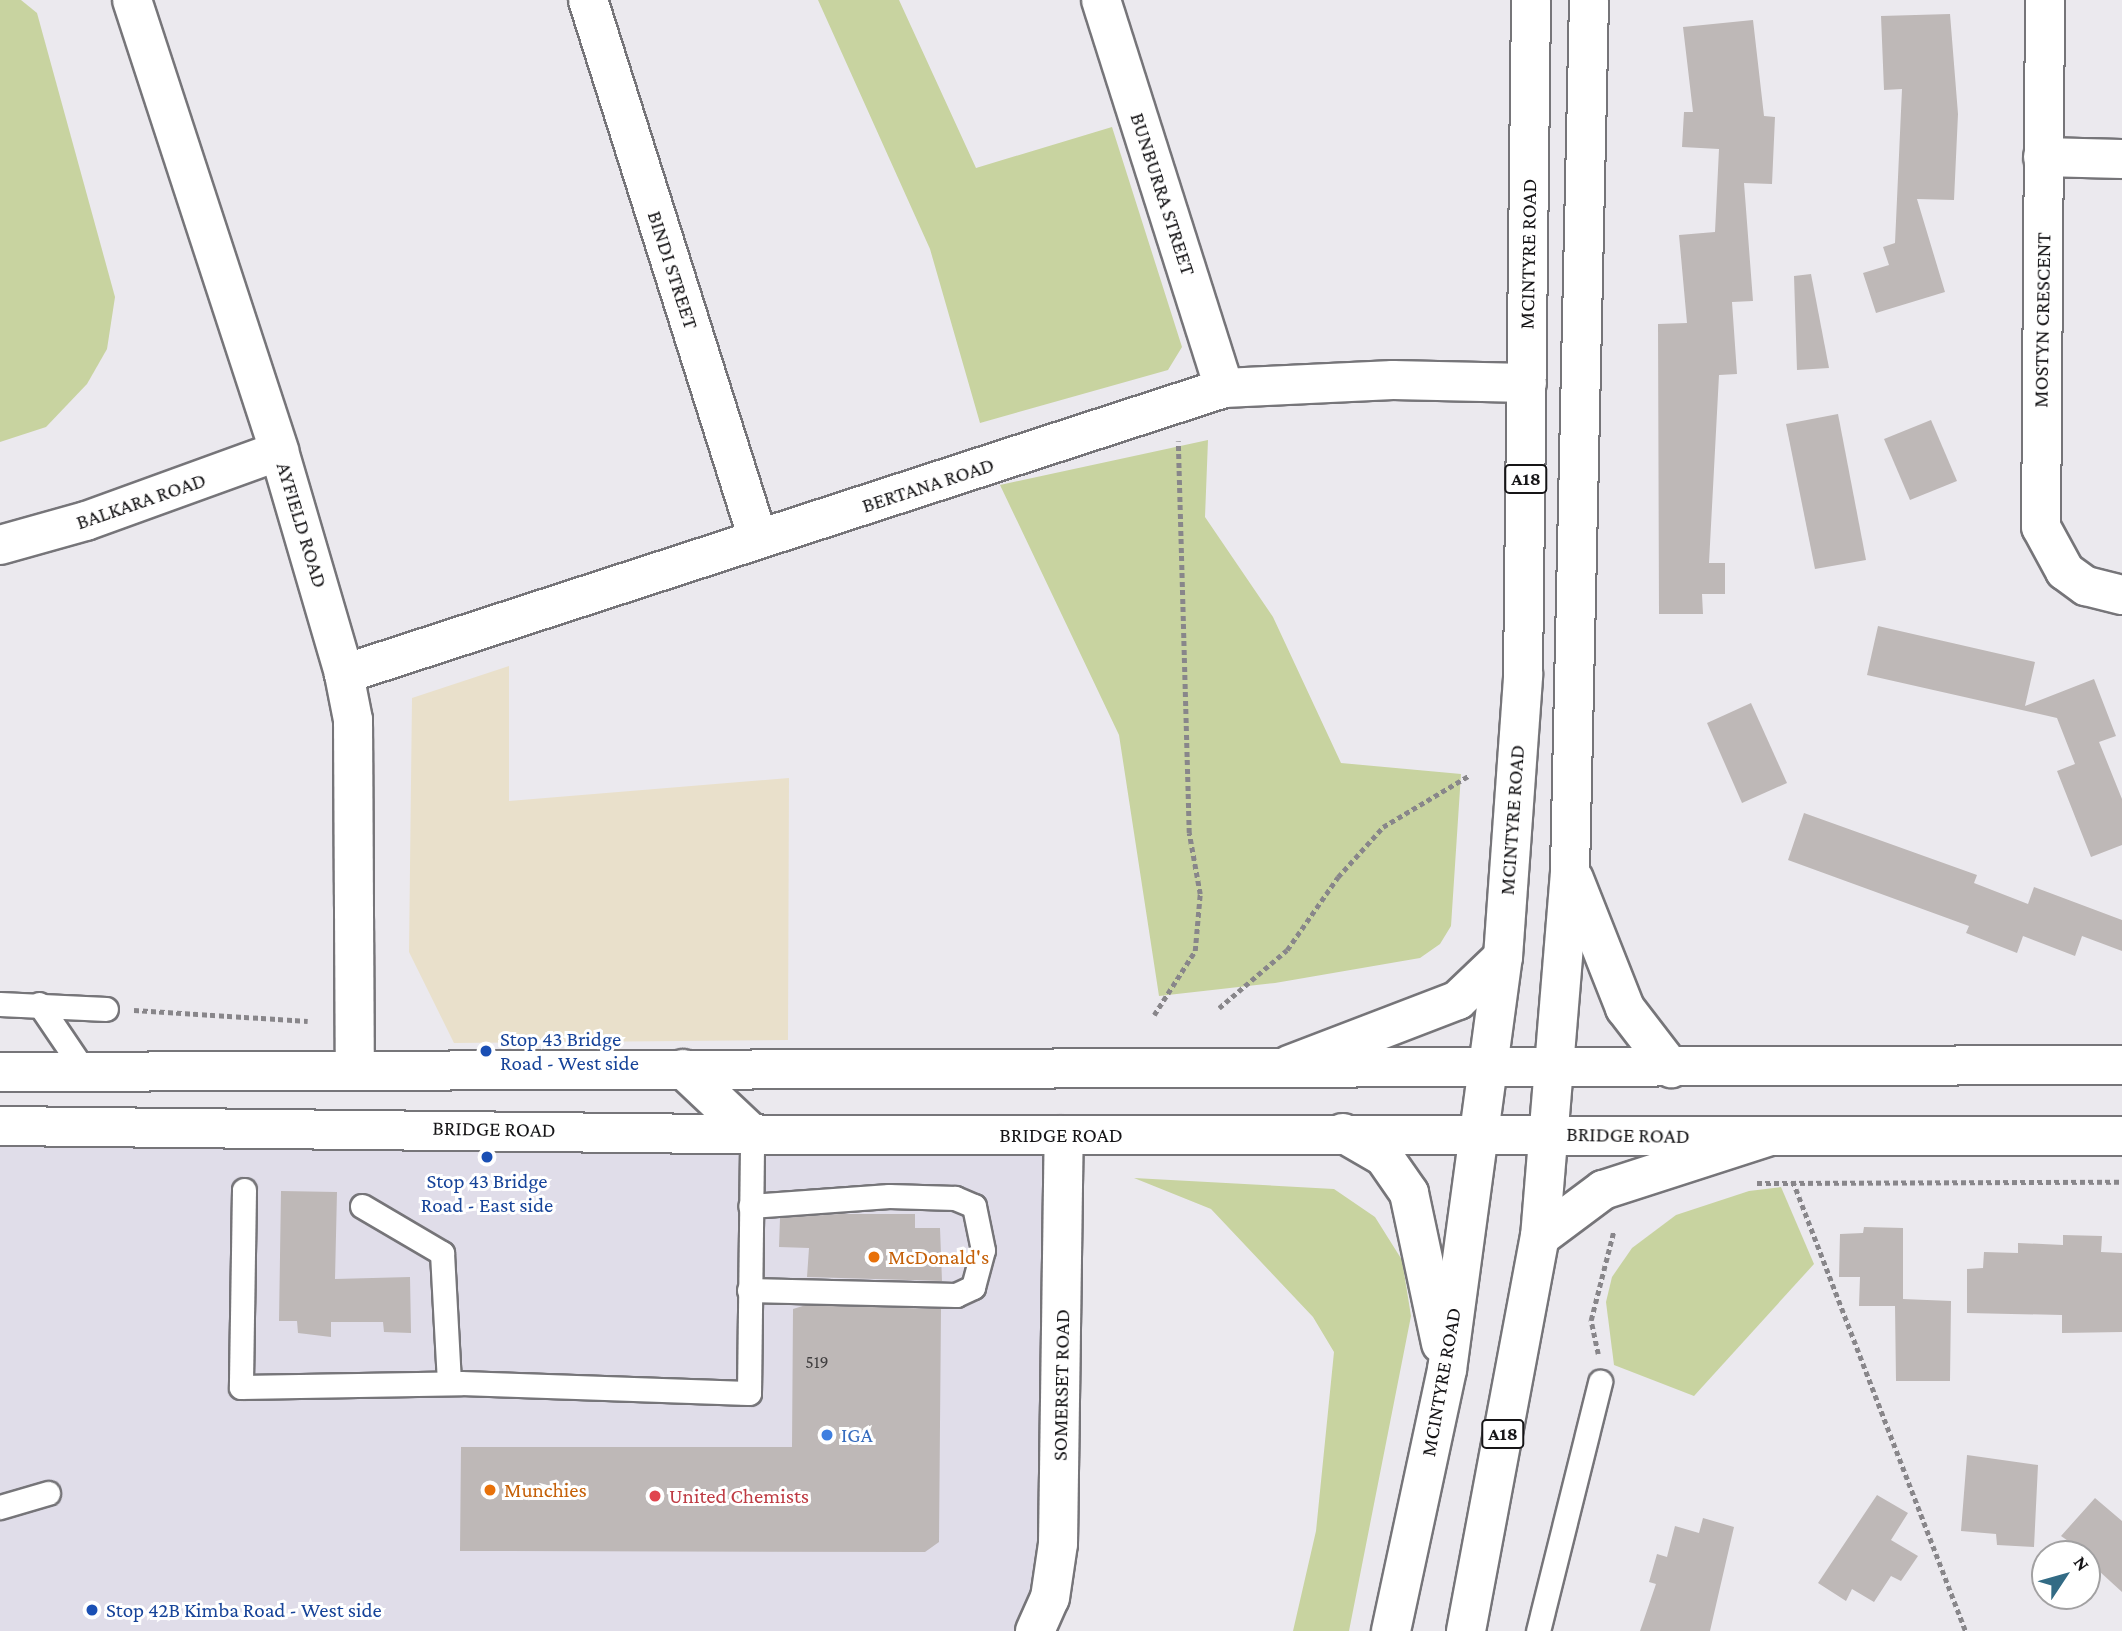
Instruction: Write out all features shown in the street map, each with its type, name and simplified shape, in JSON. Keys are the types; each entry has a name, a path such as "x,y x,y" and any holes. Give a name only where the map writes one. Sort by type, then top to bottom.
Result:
{"main road":[{"name":"AYFIELD ROAD","path":"132,0 279,452 344,674 352,720 355,1127"},
{"name":"BINDI STREET","path":"588,0 758,539"},
{"name":"BUNBURRA STREET","path":"1101,0 1224,388"},
{"name":"MCINTYRE ROAD","path":"1391,1631 1447,1370 1503,957 1523,675 1531,0"},
{"name":"A18","path":"1466,1631 1540,1237 1570,871 1589,0"},
{"name":"MOSTYN CRESCENT","path":"2045,0 2041,527 2065,571 2086,586 2122,595"},
{"path":"2043,158 2122,159"},
{"name":"BERTANA ROAD","path":"344,674 1224,388 1393,380 1527,383"},
{"name":"BALKARA ROAD","path":"0,545 86,522 279,452"},
{"path":"1570,871 1625,1008 1671,1068"},
{"path":"1289,1065 1458,1000 1503,957"},
{"path":"0,1072 1289,1065 1671,1068 2122,1065"},
{"path":"682,1069 752,1134"},
{"name":"BRIDGE ROAD","path":"0,1126 355,1127 752,1134 2122,1136"},
{"path":"1343,1133 1384,1157 1409,1193 1447,1370"},
{"name":"SOMERSET ROAD","path":"1035,1631 1050,1598 1058,1544 1064,1135"},
{"path":"1540,1237 1603,1190 1770,1136"}],"lane":[{"path":"0,1004 106,1009"},
{"path":"38,1004 85,1072"},
{"path":"244,1190 241,1387 449,1383 749,1393 752,1134"},
{"path":"749,1290 956,1295 973,1287 983,1250 974,1206 955,1198 889,1196 750,1206"},
{"path":"362,1206 442,1253 449,1383"},
{"path":"1538,1631 1600,1382"},
{"path":"0,1507 48,1493"}],"path":[{"path":"1154,1015 1195,951 1200,894 1189,833 1177,405"},
{"path":"1219,1008 1286,950 1338,877 1382,827 1470,775"},
{"path":"106,1009 308,1021"},
{"path":"1793,1181 1966,1631"},
{"path":"1744,1184 1793,1181 2122,1182"},
{"path":"1600,1382 1591,1320 1616,1224"}],"shaded area":[{"path":"509,666 509,801 789,778 788,1040 454,1043 409,952 412,698"},
{"path":"0,1126 1064,1135 1035,1631 0,1631"}],"green space":[{"path":"0,0 21,0 37,13 115,297 107,349 87,384 46,427 0,442"},
{"path":"818,0 899,0 976,168 1112,127 1182,347 1168,370 980,423 930,249"},
{"path":"1208,440 1205,517 1273,617 1341,763 1461,774 1451,926 1440,944 1420,958 1275,983 1159,996 1119,735 1000,485"},
{"path":"1134,1178 1334,1189 1375,1217 1402,1260 1411,1316 1349,1631 1293,1631 1316,1531 1334,1352 1313,1317 1211,1209"},
{"path":"1781,1187 1814,1264 1694,1396 1614,1365 1606,1302 1612,1277 1632,1248 1676,1215 1749,1191"}],"building":[{"path":"1950,14 1958,114 1954,200 1917,199 1945,292 1876,313 1863,273 1889,265 1883,247 1895,243 1902,89 1884,90 1881,16"},
{"path":"1753,20 1764,116 1775,117 1772,184 1744,183 1753,301 1732,302 1737,374 1719,375 1709,563 1725,563 1725,594 1702,594 1703,614 1659,614 1658,324 1687,323 1679,235 1715,232 1719,149 1682,147 1684,112 1693,112 1683,27"},
{"path":"1811,274 1829,368 1797,370 1794,276"},
{"path":"1838,414 1866,560 1815,569 1786,424"},
{"path":"1931,420 1957,481 1910,500 1884,439"},
{"path":"1878,626 2035,662 2025,706 2094,679 2116,736 2099,742 2122,799 2122,845 2091,857 2057,771 2075,764 2057,718 1867,675"},
{"path":"1751,703 1787,783 1742,803 1707,723"},
{"path":"1804,813 1977,875 1974,883 2028,904 2034,887 2122,920 2122,951 2082,936 2075,956 2023,936 2017,953 1966,933 1969,926 1788,860"},
{"path":"281,1191 337,1192 335,1279 410,1277 411,1333 384,1332 383,1322 331,1322 331,1337 298,1333 297,1321 279,1321"},
{"name":"McDonald's","path":"839,1214 915,1214 915,1228 940,1228 942,1281 807,1277 809,1248 779,1247 780,1218"},
{"path":"1864,1227 1903,1228 1903,1299 1951,1301 1950,1381 1896,1381 1895,1306 1859,1306 1860,1277 1839,1277 1840,1234 1863,1233"},
{"path":"2063,1235 2102,1236 2101,1252 2122,1253 2122,1332 2062,1333 2062,1315 1967,1313 1967,1269 1983,1268 1984,1252 2018,1253 2018,1243 2063,1245"},
{"path":"806,1305 941,1309 939,1542 925,1552 460,1551 461,1447 792,1447 793,1309"},
{"path":"1967,1455 2038,1465 2034,1540 2031,1540 2031,1547 1997,1545 1996,1534 1961,1531"},
{"path":"1877,1495 1908,1513 1891,1540 1918,1556 1901,1581 1891,1576 1874,1602 1852,1589 1846,1601 1818,1583"},
{"path":"2095,1498 2122,1521 2122,1592 2101,1573 2101,1540 2067,1540 2061,1536"},
{"path":"1703,1518 1734,1527 1710,1631 1640,1631 1656,1584 1649,1582 1657,1554 1667,1557 1675,1526 1699,1533"}],"place":[{"name":"Stop 43 Bridge Road - West side","path":"486,1051"},
{"name":"Stop 43 Bridge Road - East side","path":"487,1157"},
{"name":"McDonald's","path":"874,1257"},
{"name":"IGA","path":"827,1435"},
{"name":"Munchies","path":"490,1490"},
{"name":"United Chemists","path":"655,1496"},
{"name":"Stop 42B Kimba Road - West side","path":"92,1610"}]}
